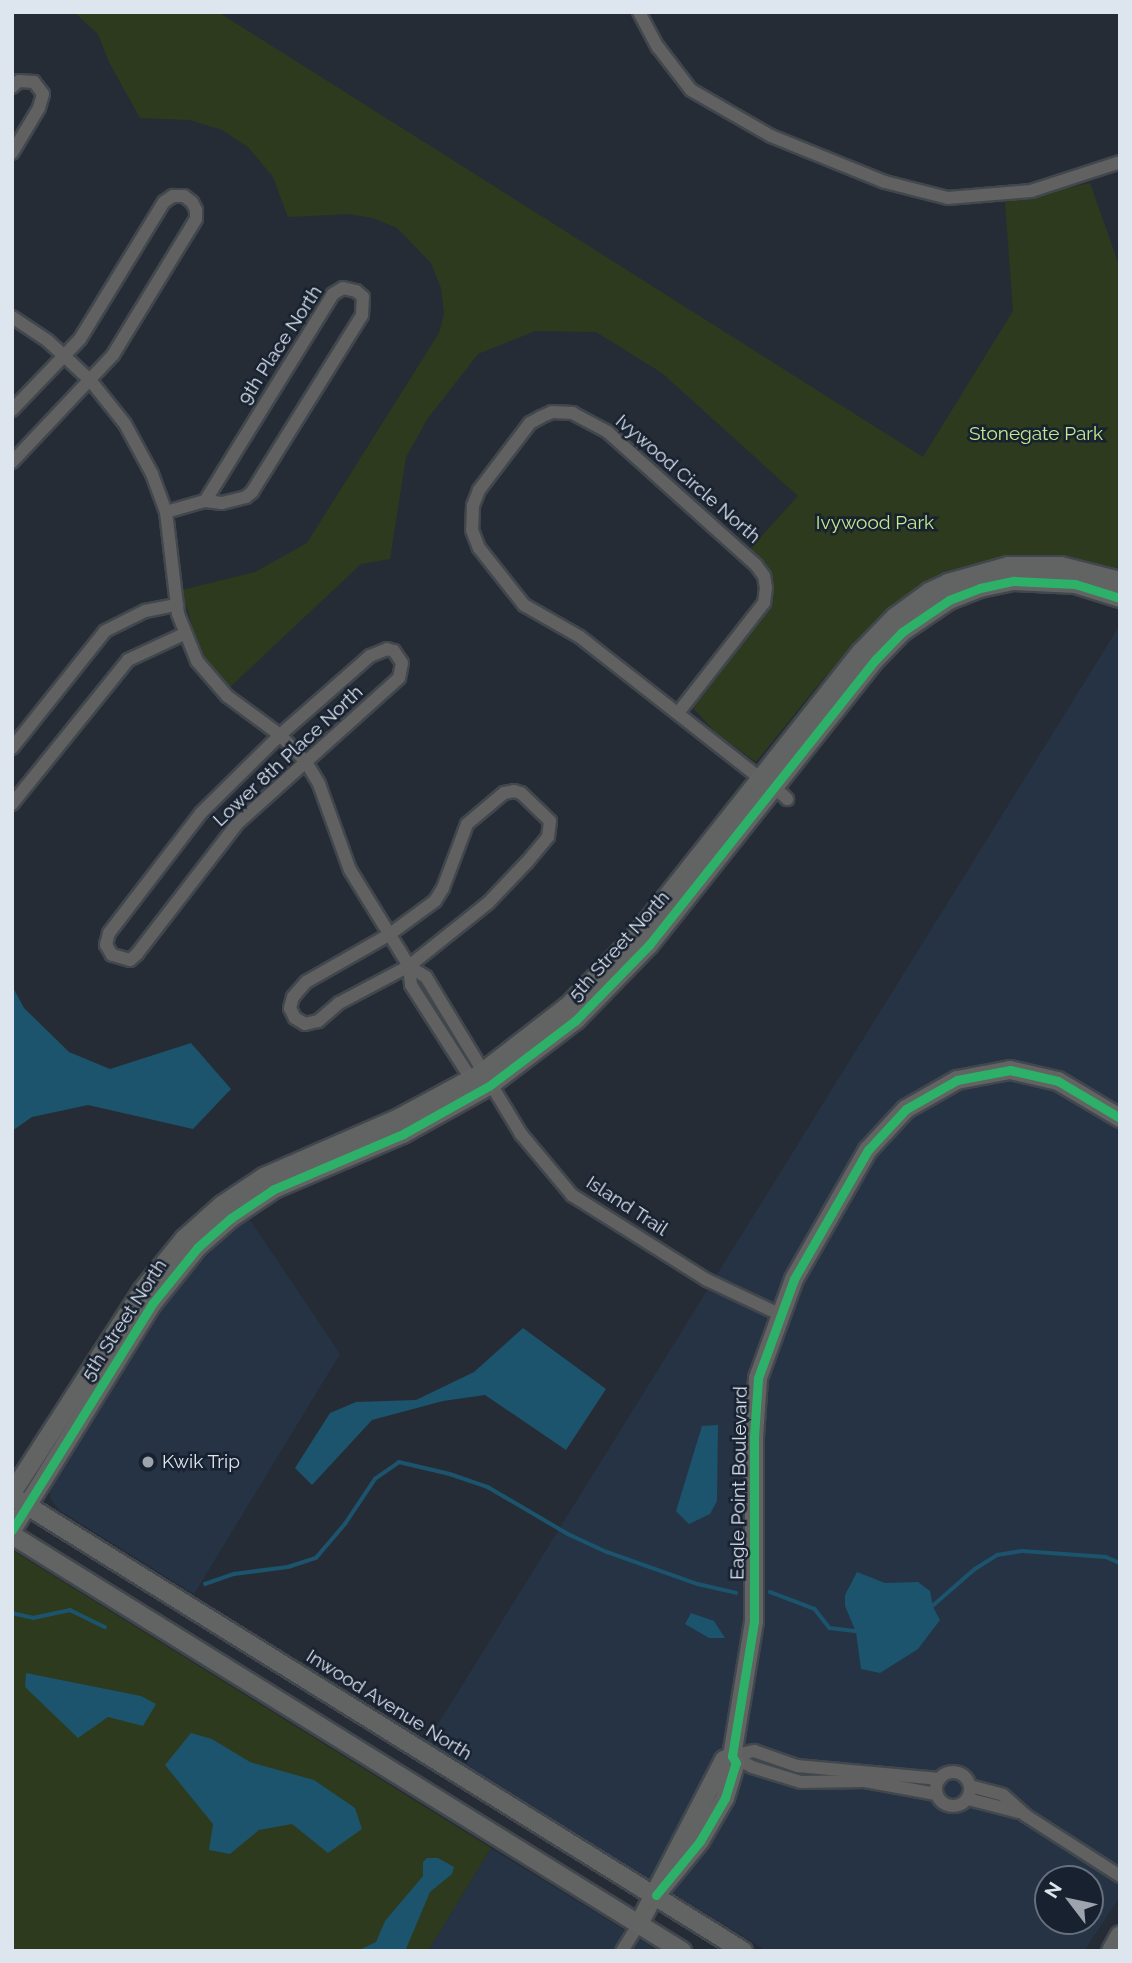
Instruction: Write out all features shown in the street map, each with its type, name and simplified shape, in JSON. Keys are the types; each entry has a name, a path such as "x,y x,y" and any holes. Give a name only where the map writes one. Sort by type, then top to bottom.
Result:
{"street":[{"path":"639,12 658,47 691,90 771,136 885,183 948,198 1031,191 1116,165"},
{"path":"12,86 19,81 34,82 40,87 43,101 12,153"},
{"path":"12,410 80,339 164,202 173,196 184,196 192,202 197,210 196,219 118,348 12,462"},
{"name":"9th Place North","path":"166,512 205,501 222,503 246,497 257,485 362,315 363,298 356,291 343,288 333,294 205,501"},
{"name":"Island Trail","path":"12,317 64,356 90,380 111,404 135,441 166,512 177,605 184,634 197,661 227,696 280,735 306,762 319,784 350,870 409,966 411,985 521,1134 572,1195 707,1280 781,1315"},
{"name":"Ivywood Circle North","path":"678,713 764,603 764,576 757,565 608,432 573,413 552,412 541,416 530,423 479,490 473,506 472,530 479,548 524,605 580,636 774,789"},
{"name":"5th Street North","path":"774,789 870,641 895,617 929,592 967,576 1027,564 1078,568 1120,581"},
{"name":"5th Street North","path":"12,1533 17,1498 159,1294 210,1236 274,1189 403,1134 482,1078 556,1037 614,984 663,929 889,644 933,609 980,589 1029,580 1075,584 1120,598"},
{"path":"12,748 105,631 145,611 177,605"},
{"path":"12,804 128,660 184,634"},
{"name":"Lower 8th Place North","path":"379,650 394,652 399,657 402,663 400,678 230,831 137,954 130,960 112,955 106,945 109,933 193,822 280,735 379,650"},
{"path":"514,791 546,815 551,830 548,837 488,903 409,966 339,1003 318,1021 305,1024 295,1018 290,1008 293,997 306,982 390,934 435,901 443,888 467,824 474,815 504,793 514,791"},
{"name":"Eagle Point Boulevard","path":"639,1924 724,1760 732,1756 752,1649 754,1437 758,1378 794,1279 869,1150 906,1109 962,1077 1010,1070 1058,1081 1120,1118"},
{"name":"Inwood Avenue North","path":"17,1498 743,1951"},
{"path":"12,1533 682,1951"},
{"path":"732,1756 754,1751 797,1766 821,1770 839,1768 939,1779"},
{"path":"732,1756 752,1767 801,1782 865,1781 936,1794"},
{"path":"957,1772 965,1777 969,1792 953,1807 942,1804 936,1794 939,1779 947,1773 957,1772"},
{"path":"969,1792 1026,1815 1120,1876"},
{"path":"622,1951 639,1924"}],"shaded area":[{"path":"1120,625 1120,1897 1104,1921 1104,1865 1034,1865 1034,1935 1095,1935 1084,1951 767,1951 427,1742"},
{"path":"12,986 24,1008 69,1052 110,1069 191,1043 231,1089 193,1129 88,1105 32,1117 12,1131"},
{"path":"246,1214 340,1354 194,1594 59,1510 51,1499 49,1486 70,1448 90,1426 174,1292"},
{"path":"523,1328 606,1389 566,1450 485,1395 443,1401 372,1420 312,1485 295,1468 330,1413 356,1402 416,1400 474,1372"},
{"path":"718,1425 717,1501 710,1514 689,1524 676,1511 702,1426"},
{"path":"857,1572 885,1583 918,1582 930,1591 933,1607 940,1620 918,1649 880,1673 861,1669 856,1632 845,1606 845,1595"},
{"path":"691,1613 714,1621 725,1638 709,1638 685,1624"},
{"path":"26,1673 141,1696 156,1704 143,1726 108,1717 78,1738 25,1687"},
{"path":"191,1733 212,1739 250,1762 314,1780 355,1808 362,1829 328,1853 292,1824 259,1830 230,1854 209,1850 213,1824 165,1765"},
{"path":"491,1848 600,1915 658,1951 428,1951"},
{"path":"427,1858 438,1858 454,1867 452,1874 430,1892 406,1949 357,1951 376,1942 385,1921 423,1876 423,1862"}],"green space":[{"name":"Ivywood Park","path":"64,12 218,12 923,457 1013,311 1005,202 1090,183 1120,268 1120,576 915,594 824,678 756,762 717,734 693,708 766,613 774,588 769,568 749,550 798,496 662,373 596,332 535,331 478,354 428,418 406,457 390,559 361,564 229,688 213,671 197,643 182,590 255,572 307,543 439,333 444,314 441,288 431,263 397,228 373,218 348,214 288,217 273,177 248,147 222,130 190,120 140,118 110,64 98,34 76,14"},
{"path":"12,1550 491,1848 428,1951 12,1951"}],"waterway":[{"path":"205,1584 234,1574 288,1567 316,1558 345,1524 375,1479 399,1462 450,1474 488,1487 568,1534 607,1552 698,1584 736,1593"},
{"path":"929,1609 975,1569 997,1555 1022,1551 1106,1557 1120,1563"},
{"path":"770,1592 815,1609 830,1628 861,1632"},
{"path":"12,1613 33,1618 70,1610 105,1627"}],"cycle path":[{"path":"12,1530 152,1304 198,1247 231,1218 274,1189 403,1134 489,1086 576,1020 649,945 876,659 902,632 949,600 980,588 1014,581 1075,584 1120,598"},
{"path":"656,1895 700,1841 725,1798 736,1763 732,1756 754,1622 754,1437 758,1378 794,1279 868,1150 906,1109 957,1080 1010,1070 1058,1081 1120,1118"}],"place":[{"name":"Kwik Trip","path":"148,1462"}],"park label":[{"name":"Stonegate Park","path":"1036,434"}]}
